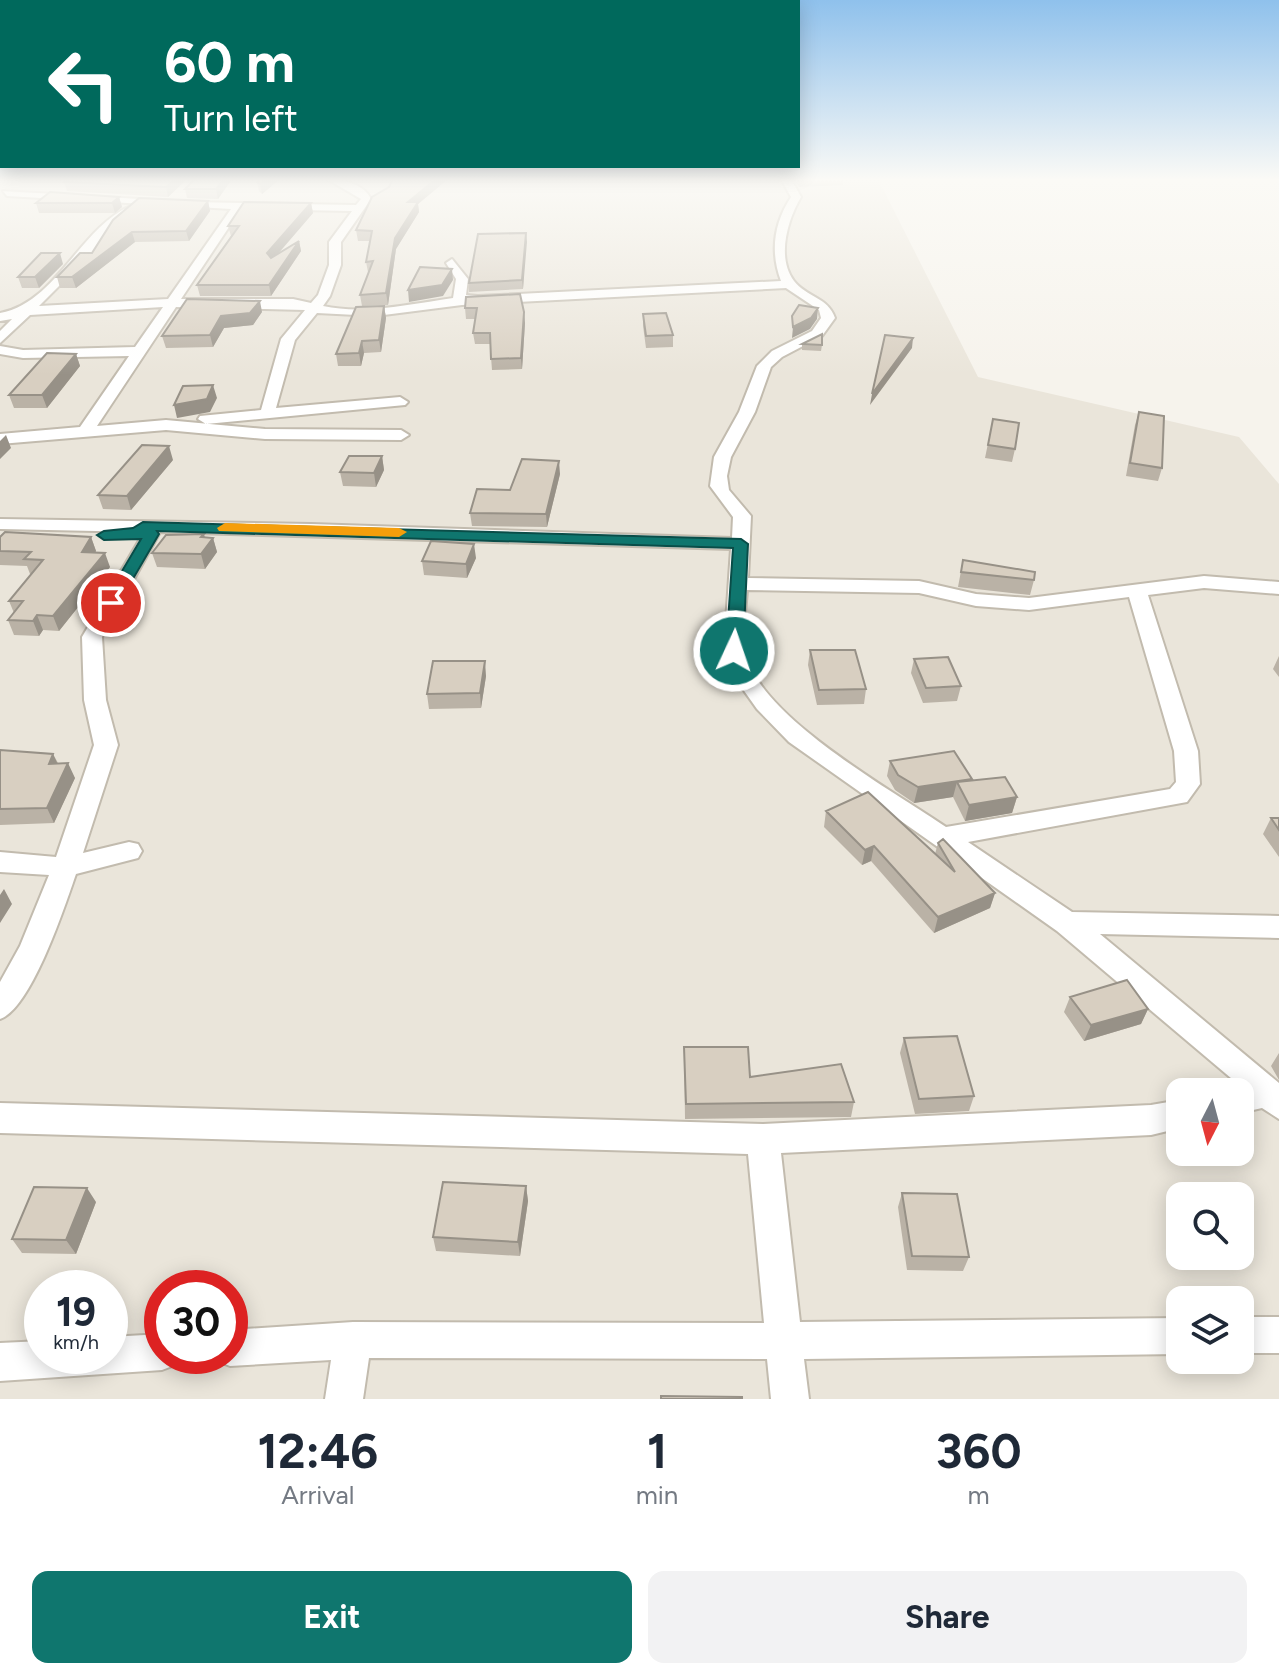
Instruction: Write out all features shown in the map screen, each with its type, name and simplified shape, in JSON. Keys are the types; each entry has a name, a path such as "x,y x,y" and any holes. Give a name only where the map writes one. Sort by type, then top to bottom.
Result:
{"street":[{"path":"0,339 91,244"},
{"path":"86,430 213,244"},
{"path":"268,411 288,339 314,309 331,281 335,244"},
{"path":"780,244 779,260 789,284 825,308 828,318 817,337 785,349 769,360 748,410 729,439 718,484 722,495 742,516 734,651 746,678 765,704 797,737 1067,923 1262,1099"},
{"path":"452,263 462,279 459,299 789,284"},
{"path":"0,317 29,312 174,303 293,303 314,309 376,312 519,298"},
{"path":"0,350 23,354 141,351"},
{"path":"0,439 166,425 268,411 400,402"},
{"path":"166,425 265,434 401,435"},
{"path":"0,524 741,544"},
{"path":"0,1007 17,982 66,867 106,745 95,700 92,637 147,530"},
{"path":"0,532 54,531 104,535 147,530 346,545"},
{"path":"738,584 919,587 976,600 1029,604 1204,582 1279,588"},
{"path":"943,837 1178,796 1188,784 1186,751 1136,589"},
{"path":"0,862 66,867 129,851"},
{"path":"1067,923 1279,927"},
{"path":"0,1118 763,1139 1166,1117"},
{"path":"763,1139 790,1399"},
{"path":"1254,1335 1279,1335"},
{"path":"248,1347 353,1340 783,1341 1166,1336"},
{"path":"344,1399 353,1340"},
{"path":"0,1362 24,1361"}],"shaded area":[{"path":"0,244 911,244 978,377 1239,437 1279,484 1279,1399 0,1399"}],"building":[{"path":"98,244 116,244 72,277 57,277 80,253 92,253"},
{"path":"226,244 275,244 267,253 271,258 297,244 269,285 197,285"},
{"path":"369,244 394,244 386,293 360,295 373,261 366,262"},
{"path":"476,244 525,244 522,280 469,283"},
{"path":"41,253 60,253 35,277 18,277"},
{"path":"420,267 452,269 442,285 408,290"},
{"path":"520,294 524,312 521,358 491,359 490,333 473,333 477,308 465,308 466,297"},
{"path":"187,299 260,301 250,313 221,316 210,335 162,336"},
{"path":"799,305 818,308 811,318 793,327 792,316"},
{"path":"384,306 379,340 362,341 359,353 336,354 356,307"},
{"path":"666,313 673,335 646,336 643,314"},
{"path":"822,334 822,345 802,344"},
{"path":"885,335 913,338 872,394"},
{"path":"47,353 76,354 42,395 9,395"},
{"path":"213,385 207,399 174,405 183,386"},
{"path":"1139,412 1164,416 1162,468 1130,463"},
{"path":"993,419 1019,423 1015,449 988,445"},
{"path":"142,445 169,446 127,496 98,495"},
{"path":"349,456 382,456 374,473 340,472"},
{"path":"522,459 559,461 546,514 470,513 477,489 510,490"},
{"path":"5,532 91,537 82,552 105,553 53,616 37,615 33,621 8,620 23,601 9,601 43,560 24,559 31,552 0,551 0,537"},
{"path":"204,534 201,537 213,538 201,554 152,553 166,535"},
{"path":"431,541 474,544 466,564 422,561"},
{"path":"963,560 1035,572 1034,580 961,572"},
{"path":"810,650 855,650 866,689 819,690"},
{"path":"948,657 961,686 926,688 914,659"},
{"path":"433,661 485,661 480,693 427,694"},
{"path":"0,750 53,754 49,764 68,763 47,808 0,809"},
{"path":"954,751 972,779 918,787 898,775 890,761"},
{"path":"1005,777 1017,797 969,805 957,782"},
{"path":"868,792 955,872 938,843 943,839 995,893 938,917 874,846 865,850 826,811"},
{"path":"1271,818 1279,818 1279,830"},
{"path":"1127,980 1148,1009 1091,1025 1070,997"},
{"path":"957,1036 974,1096 919,1099 904,1038"},
{"path":"684,1047 748,1047 750,1077 841,1064 854,1102 686,1104"},
{"path":"443,1182 526,1186 518,1242 433,1237"},
{"path":"34,1187 87,1188 66,1240 12,1239"},
{"path":"902,1193 957,1194 969,1257 912,1256"},
{"path":"661,1396 742,1397 742,1399 661,1399"}],"slow traffic":[{"path":"225,528 399,532"}],"route":[{"path":"111,603 152,534 104,535 138,533 143,526 741,544 734,651"}]}
